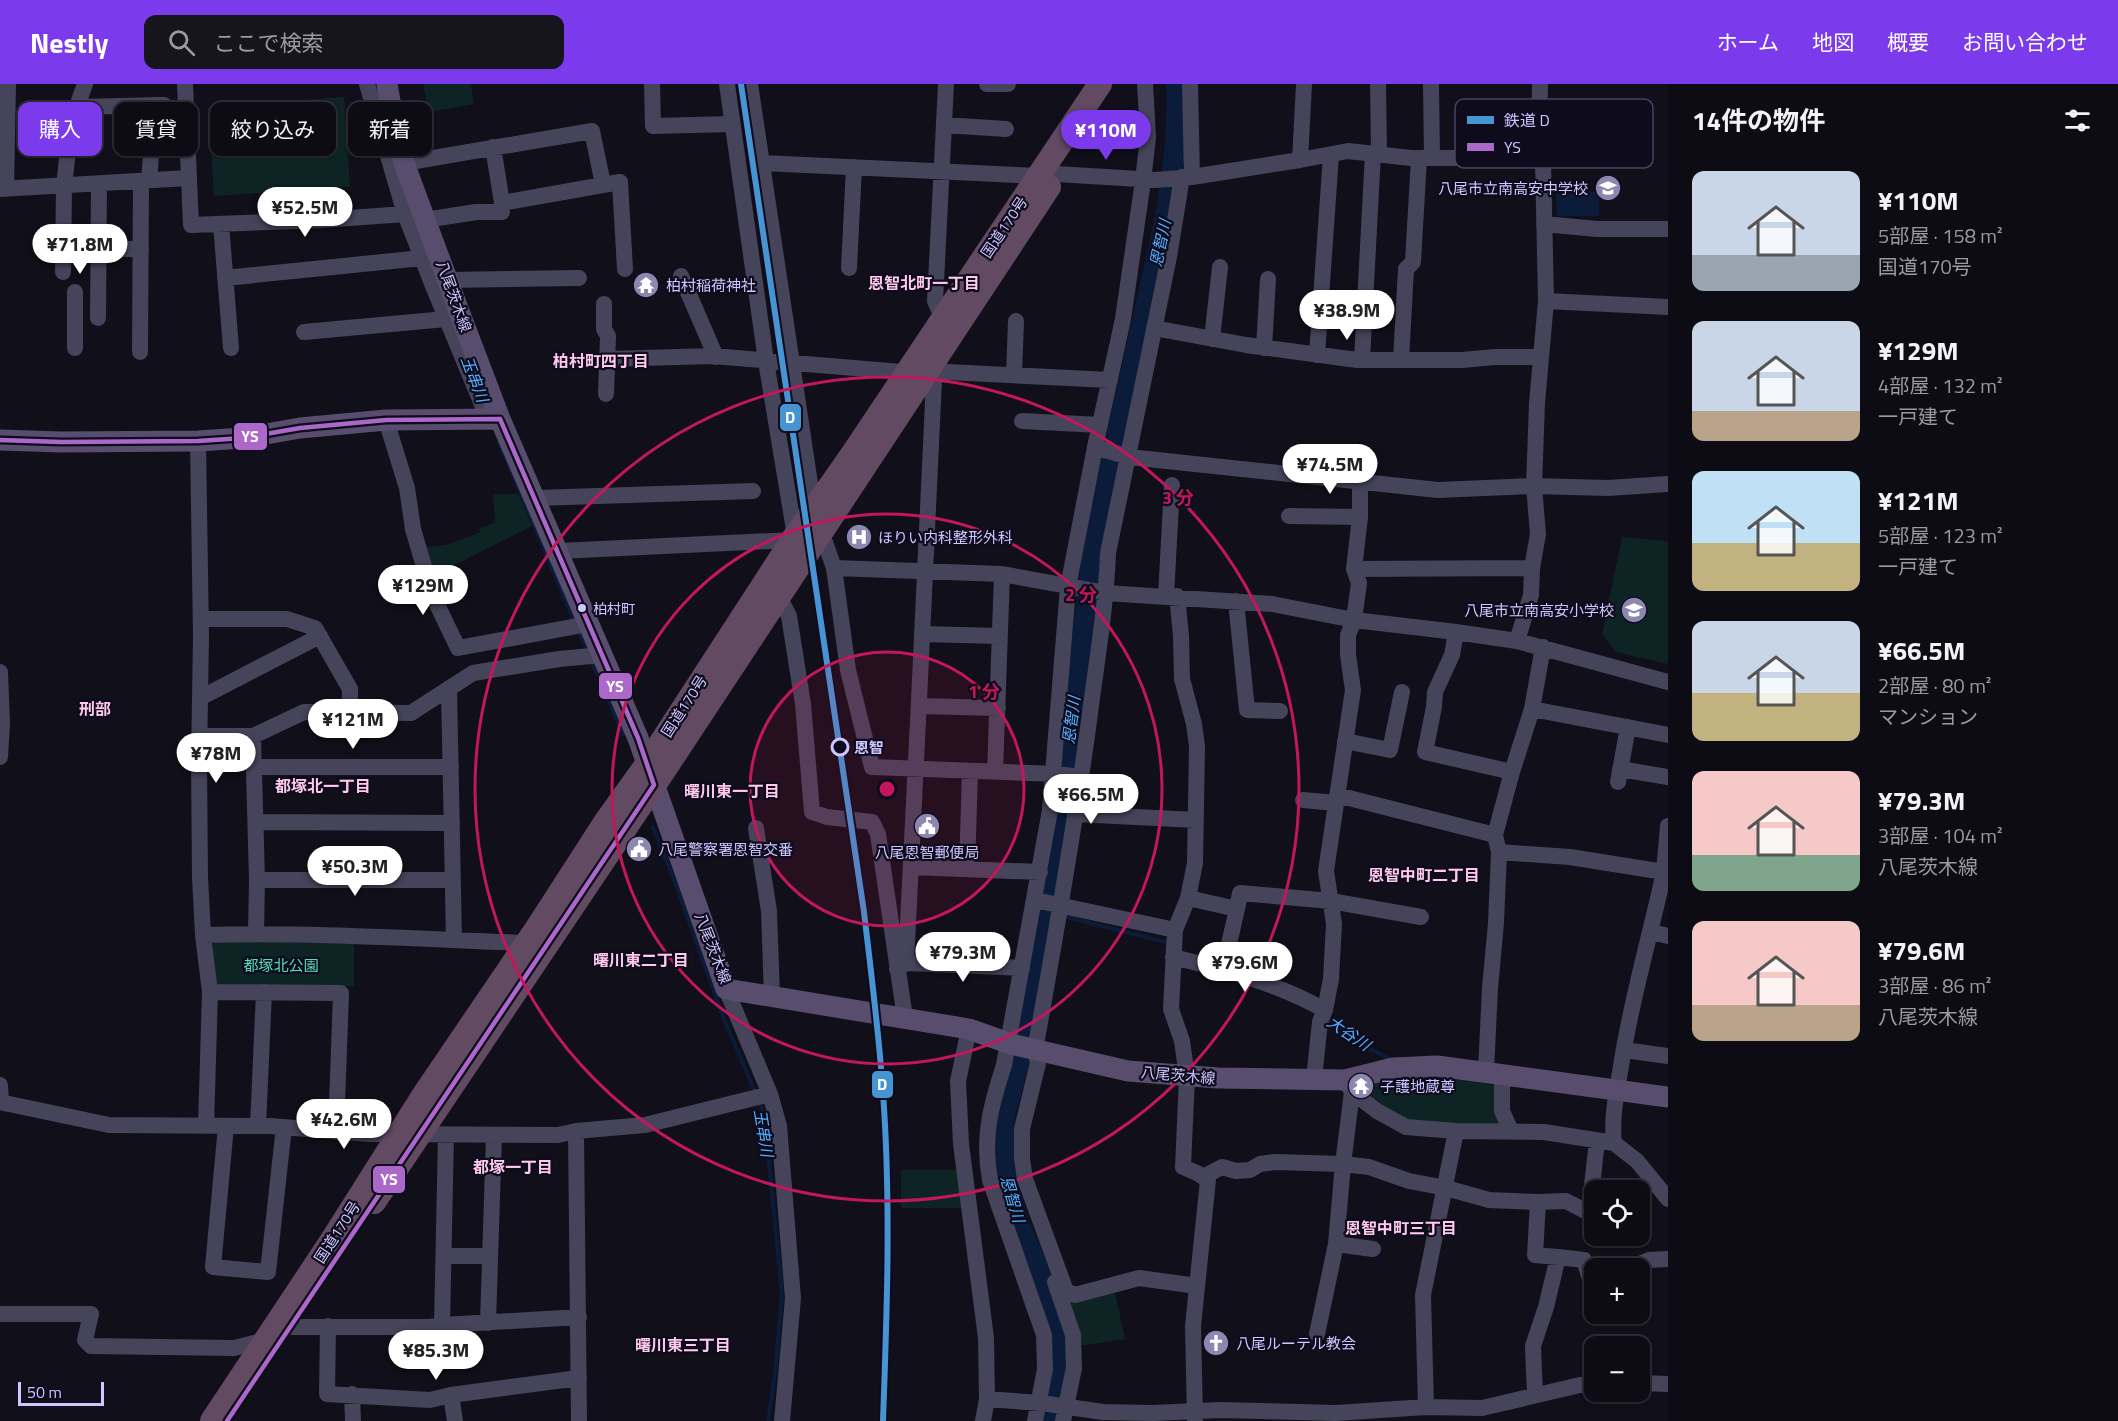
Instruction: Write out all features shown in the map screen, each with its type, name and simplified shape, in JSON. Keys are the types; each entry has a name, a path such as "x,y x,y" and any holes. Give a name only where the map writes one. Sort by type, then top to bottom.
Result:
{"highway":[{"name":"国道170号","path":"212,1421 410,1134 818,520 920,372 1018,237 1048,175 1100,84"},
{"name":"国道170号","path":"920,372 943,319 1115,84"},
{"name":"国道170号","path":"772,590 794,538 818,520"},
{"name":"国道170号","path":"227,1421 290,1327 527,943 606,821 650,774"}],"main road":[{"name":"八尾茨木線","path":"387,84 396,135 415,213 448,280 453,317 494,419 536,498 638,738 726,989 969,1029 1021,1046 1128,1071 1187,1076 1314,1079 1349,1086 1393,1068 1437,1066 1668,1097"},
{"path":"0,440 198,441 243,438 300,428 386,420 494,419"}],"street":[{"path":"8,84 3,108 3,189 188,178"},
{"path":"79,102 85,84"},
{"path":"184,84 191,225 322,220 415,213 502,212 493,147"},
{"path":"304,332 453,317 422,258 415,213 367,84"},
{"path":"652,84 653,126 732,124"},
{"path":"559,551 794,538 766,362 727,84"},
{"path":"750,84 818,520 834,568 848,670 872,767 1081,777"},
{"path":"943,319 936,301 946,84"},
{"path":"987,84 1008,84"},
{"path":"1145,84 1149,180 1070,587 1055,774 1036,900 1022,968 1021,1046 1038,1062 1022,1129 1022,1159 1025,1179 1066,1291 1075,1295 1139,1278 1197,1286"},
{"path":"1035,1421 1045,1369 1044,1335 990,1180 987,1162 987,1123 1004,1065 1021,1046 1061,905 1081,777 1108,552 1184,177 1190,84"},
{"path":"1300,160 1304,84"},
{"path":"1362,360 1376,153 1378,84"},
{"path":"1401,360 1406,269 1413,262 1426,158 1431,84"},
{"path":"1540,84 1540,99"},
{"path":"102,106 160,105 145,181 141,249 140,352"},
{"path":"944,125 1006,129"},
{"path":"404,163 592,131 603,184"},
{"path":"762,163 1149,180 1184,177 1348,151 1426,158 1455,158"},
{"path":"1317,355 1331,155"},
{"path":"63,272 64,186 67,156"},
{"path":"849,268 854,167"},
{"path":"1517,642 1531,595 1532,568 1538,534 1534,486 1540,357 1546,302 1543,168"},
{"path":"502,202 620,182 625,269"},
{"path":"98,318 99,183"},
{"path":"222,224 231,348"},
{"path":"1544,224 1597,229 1668,229"},
{"path":"98,249 141,249"},
{"path":"225,278 422,258"},
{"path":"1212,339 1220,267"},
{"path":"681,276 716,357"},
{"path":"448,280 579,278"},
{"path":"1264,348 1268,279"},
{"path":"75,348 69,292 98,292"},
{"path":"1546,302 1668,307"},
{"path":"604,304 604,329 608,336 606,394"},
{"path":"1014,375 1016,321"},
{"path":"1154,328 1264,348 1362,360 1540,357"},
{"path":"607,359 716,357 920,372 1110,380"},
{"path":"901,966 912,867 934,380 920,372"},
{"path":"386,420 407,488 413,529 432,594 458,648 588,624"},
{"path":"1022,421 1100,425"},
{"path":"198,441 201,619 200,877 203,935 210,992 206,1126"},
{"path":"1097,448 1127,456 1438,490 1534,486 1608,488 1668,484"},
{"path":"1314,1079 1320,1022 1325,1010 1331,979 1334,924 1326,871 1353,690 1348,655 1348,635 1354,620 1359,583 1354,569 1360,516 1360,481"},
{"path":"1172,485 1171,596 1181,636 1182,679 1194,724 1197,746 1195,863 1188,898 1175,930 1171,1009 1182,1041 1187,1076 1183,1167 1208,1180 1192,1326 1195,1416"},
{"path":"536,498 753,491"},
{"path":"1289,516 1360,516"},
{"path":"834,568 1002,574 1105,592 1272,604 1354,620 1456,632 1543,647 1668,682"},
{"path":"1354,569 1532,568"},
{"path":"995,772 1002,574"},
{"path":"772,590 789,616 802,704 812,812 827,817 872,822 878,834 901,966 905,1018"},
{"path":"1236,601 1247,710 1280,711"},
{"path":"201,619 288,619 315,628 350,689 350,713"},
{"path":"1456,632 1452,655 1435,692 1425,752 1512,772"},
{"path":"922,634 1000,636"},
{"path":"200,698 320,636"},
{"path":"1511,1131 1502,1111 1494,1072 1490,988 1499,852 1496,835 1512,772 1532,709 1543,647"},
{"path":"199,736 254,736 304,712 411,713 472,673 559,659 602,655"},
{"path":"0,672 2,723 0,757"},
{"path":"449,688 454,940"},
{"path":"1345,741 1390,750 1402,692"},
{"path":"920,706 998,708"},
{"path":"1532,709 1668,735"},
{"path":"1628,727 1619,775 1668,777"},
{"path":"254,736 256,933"},
{"path":"255,767 450,767"},
{"path":"967,869 970,771"},
{"path":"1304,800 1336,799 1496,835"},
{"path":"1075,814 1196,820"},
{"path":"256,822 452,823"},
{"path":"1203,1177 1222,1167 1236,1171 1250,1170 1260,1164 1275,1162 1343,1164 1369,1167 1409,1181 1489,1200 1566,1201 1589,1213 1617,1090 1634,999 1666,872 1668,826"},
{"path":"756,828 769,911 772,997"},
{"path":"1499,852 1570,857 1666,872"},
{"path":"912,867 1040,872"},
{"path":"257,880 453,880"},
{"path":"1223,970 1240,893 1330,901 1421,917"},
{"path":"1188,898 1237,909"},
{"path":"1036,900 1175,930"},
{"path":"1651,932 1668,936"},
{"path":"203,935 256,933 363,935 527,943"},
{"path":"1173,957 1244,975 1295,994 1325,1010"},
{"path":"901,966 1022,968"},
{"path":"726,989 770,1094 779,1126 793,1298 782,1421"},
{"path":"210,992 341,993 336,1132"},
{"path":"258,1126 264,992"},
{"path":"969,1029 958,1081 961,1144 986,1338 987,1399 983,1421"},
{"path":"1624,1050 1668,1056"},
{"path":"0,1085 0,1102 109,1125 258,1126 336,1132 446,1135 558,1135 576,1131 645,1125 770,1094"},
{"path":"1349,1086 1377,1112 1406,1126 1456,1131 1544,1132 1605,1142 1637,1161 1668,1199"},
{"path":"1317,1334 1336,1244 1349,1086"},
{"path":"226,1126 213,1267 268,1272 284,1127"},
{"path":"576,1131 579,1421"},
{"path":"1424,1412 1422,1294 1446,1188 1456,1131"},
{"path":"442,1325 446,1135"},
{"path":"488,1323 494,1135"},
{"path":"1025,1179 1023,1195 1073,1335 1074,1368 1064,1412"},
{"path":"1538,1202 1535,1255 1584,1260"},
{"path":"1336,1244 1373,1249"},
{"path":"444,1256 490,1256"},
{"path":"1535,1395 1533,1346 1546,1307 1558,1257"},
{"path":"1650,1260 1668,1258"},
{"path":"0,1314 91,1314 85,1340 91,1346 234,1347 266,1340"},
{"path":"290,1327 430,1327 579,1317"},
{"path":"328,1326 327,1394 430,1400 450,1395 579,1378"},
{"path":"1650,1383 1668,1384"},
{"path":"987,1399 1040,1403 1064,1412 1314,1417 1336,1413 1424,1412 1482,1408 1584,1385"},
{"path":"352,1394 353,1421"},
{"path":"450,1395 455,1421"}],"green space":[{"path":"423,84 471,84 474,104 432,111 432,102 427,102"},
{"path":"344,97 350,187 214,196 211,156 336,156 336,102 276,102"},
{"path":"208,107 210,107 210,137"},
{"path":"493,494 518,494 532,526 431,577 423,548 451,544 480,532 479,529 495,522"},
{"name":"八尾市立南高安小学校","path":"1622,537 1668,541 1668,664 1616,652 1602,634"},
{"name":"都塚北公園","path":"216,941 354,943 354,986 219,989 212,984 209,950"},
{"path":"1389,1075 1425,1075 1500,1086 1505,1128 1405,1121 1352,1086"},
{"path":"901,1170 961,1170 961,1208 901,1208"},
{"path":"1115,1292 1125,1339 1079,1346 1067,1303"}],"water":[{"path":"1556,192 1599,192 1599,216 1557,216"}],"waterway":[{"name":"恩智川","path":"1051,1421 1061,1378 1061,1333 1046,1284 1018,1222 1004,1169 1004,1116 1019,1062 1047,912 1062,813 1094,539 1166,215 1176,141 1177,84"},
{"name":"玉串川","path":"499,442 575,623"},
{"name":"玉串川","path":"578,630 587,650"},
{"name":"玉串川","path":"591,660 623,734"},
{"name":"玉串川","path":"653,827 724,1019 756,1094"},
{"name":"大谷川","path":"1047,912 1056,914"},
{"name":"大谷川","path":"1063,916 1169,943"},
{"name":"大谷川","path":"1325,1018 1351,1033 1366,1047 1392,1060"},
{"name":"玉串川","path":"759,1101 764,1113 782,1293 775,1374 768,1421"}],"rail line":[{"name":"D","path":"741,84 864,912 877,1025 888,1216 883,1421"}],"transit line":[{"name":"YS","path":"0,440 198,441 243,438 300,428 386,420 500,419"},
{"name":"YS","path":"227,1421 654,785 638,738 500,419"}],"place":[{"name":"八尾市立南高安中学校","path":"1608,188"},
{"name":"柏村稲荷神社","path":"646,285"},
{"name":"ほりい内科整形外科","path":"859,537"},
{"name":"柏村町","path":"582,608"},
{"name":"八尾市立南高安小学校","path":"1634,610"},
{"name":"恩智","path":"840,747"},
{"name":"八尾恩智郵便局","path":"927,826"},
{"name":"八尾警察署恩智交番","path":"639,849"},
{"name":"子護地蔵尊","path":"1361,1086"},
{"name":"八尾ルーテル教会","path":"1216,1343"}],"district":[{"name":"恩智北町一丁目","path":"924,283"},
{"name":"柏村町四丁目","path":"601,361"},
{"name":"刑部","path":"95,709"},
{"name":"都塚北一丁目","path":"323,786"},
{"name":"曙川東一丁目","path":"732,791"},
{"name":"恩智中町二丁目","path":"1424,875"},
{"name":"曙川東二丁目","path":"641,960"},
{"name":"都塚一丁目","path":"513,1167"},
{"name":"恩智中町三丁目","path":"1401,1228"},
{"name":"曙川東三丁目","path":"683,1345"}]}
